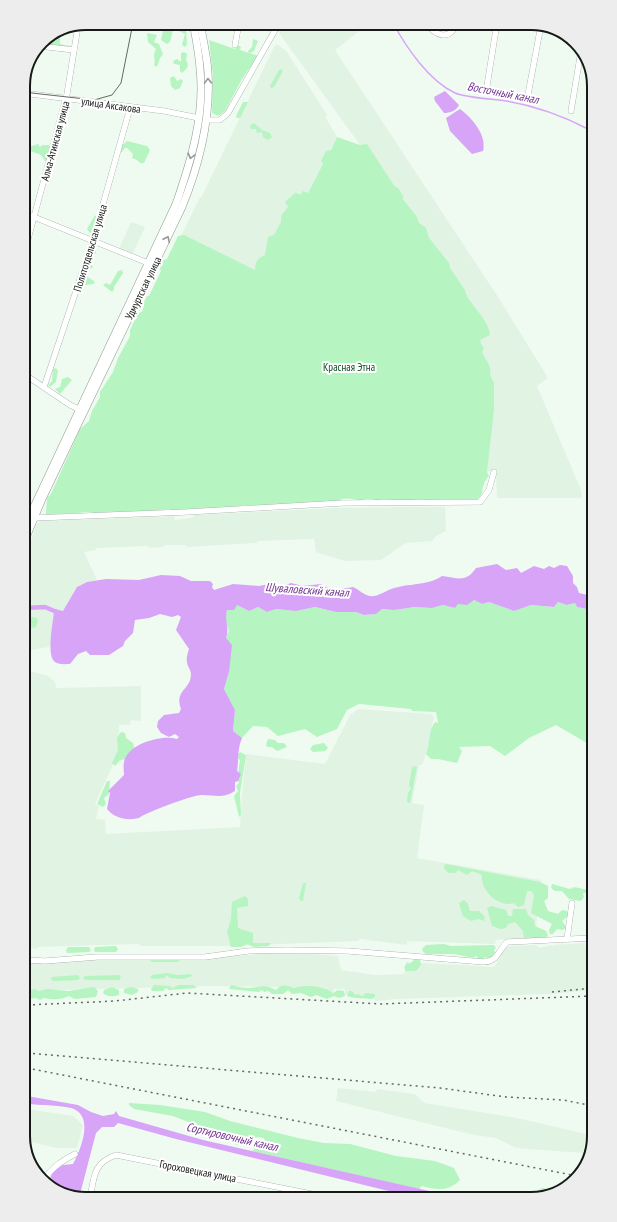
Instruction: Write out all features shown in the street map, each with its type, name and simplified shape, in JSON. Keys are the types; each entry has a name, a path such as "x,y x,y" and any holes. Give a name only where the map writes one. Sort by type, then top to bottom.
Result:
{"main road":[{"name":"Удмуртская улица","path":"30,528 81,411 176,204 192,154 199,118 201,70 194,30"},
{"name":"Удмуртская улица","path":"30,516 182,207 200,155 207,120 208,70 201,30"},
{"path":"199,118 207,120"}],"street":[{"name":"Алма-Атинская улица","path":"30,234 66,99 77,30"},
{"path":"234,45 237,30"},
{"path":"207,120 220,120 224,118 275,30"},
{"path":"432,30 441,35 448,35 454,30"},
{"path":"486,92 496,30"},
{"path":"527,100 540,31"},
{"path":"46,47 74,50"},
{"path":"571,111 580,58"},
{"name":"улица Аксакова","path":"30,94 130,108 164,111 199,118"},
{"name":"Политотдельская улица","path":"44,387 93,240 130,108"},
{"path":"30,215 148,263"},
{"path":"30,378 81,411"},
{"path":"34,518 187,512 343,503 480,502 489,490 494,472"},
{"path":"567,939 572,903"},
{"path":"30,960 45,961 97,957 205,957 248,951 286,950 348,951 491,962 498,956 502,947 507,942 587,938"},
{"path":"47,1176 58,1163 75,1154"},
{"name":"Гороховецкая улица","path":"91,1192 94,1175 98,1166 104,1160 116,1155 306,1192"}],"shaded area":[{"path":"280,30 360,30 335,50 500,300 548,378 537,386 581,490 582,498 497,498 496,473 487,471 494,387 360,145 279,33"},
{"path":"277,44 287,52 327,115 326,118 337,137 308,193 298,193 259,272 181,236 274,47"},
{"path":"131,222 145,227 132,255 119,249"},
{"path":"445,507 446,531 436,536 432,541 406,543 381,560 345,561 316,552 314,539 257,541 257,543 186,547 186,545 164,545 164,547 149,548 148,546 96,548 96,550 84,552 97,580 87,582 77,587 63,612 54,611 49,647 30,650 30,543 36,525 40,521 174,516 175,520 194,517 194,515 335,508"},
{"path":"30,671 48,676 55,682 56,688 141,686 141,721 131,720 130,725 119,725 120,750 95,804 99,806 96,819 105,820 106,834 240,827 246,754 325,764 350,715 358,709 431,714 434,717 425,757 422,765 419,765 412,803 424,805 417,858 541,880 535,938 496,940 495,944 407,941 407,945 360,939 358,941 228,946 141,946 139,944 37,947 37,949 30,948"},
{"path":"585,943 587,949 587,991 549,994 375,1001 373,995 345,995 345,989 334,989 333,992 326,992 325,988 210,986 30,991 30,963 89,959 199,959 281,952 338,956 341,970 375,975 404,974 406,962 494,967 507,946 536,945 539,948 552,945 553,947 554,945"},
{"path":"338,1088 376,1092 377,1089 415,1094 424,1103 517,1118 586,1134 583,1153 516,1148 496,1138 474,1135 336,1101"},
{"path":"30,1109 73,1116 83,1125 77,1148 56,1148 31,1142"}],"green space":[{"path":"163,30 173,30 170,42 167,44 161,40"},
{"path":"177,30 186,30 187,45 185,47 182,45 185,34"},
{"path":"147,33 157,35 154,42 159,44 163,54 157,67 154,65 154,54 156,49 148,42"},
{"path":"59,37 60,44 70,46 69,50 63,52 48,45"},
{"path":"253,39 258,41 254,51 250,53 258,56 242,79 225,111 218,116 212,113 213,75 209,40 235,49 238,45 241,47 240,50 249,53 248,51 252,47"},
{"path":"184,52 187,54 186,60 188,64 187,68 182,73 180,71 180,65 174,64 173,61 177,59 181,62 181,53"},
{"path":"281,69 283,71 274,87 271,88 270,86"},
{"path":"174,76 177,81 181,79 183,81 180,88 175,90 171,86 170,78"},
{"path":"243,102 248,102 240,118 237,118 236,116"},
{"path":"254,123 262,130 270,133 272,137 268,140 263,137 262,132 257,133 256,129 251,129 250,125"},
{"name":"Красная Этна","path":"337,137 360,145 367,144 395,187 398,188 404,197 402,198 417,217 419,223 426,228 429,238 449,263 450,268 465,290 469,300 482,316 489,329 490,335 480,340 484,348 482,352 489,366 490,375 494,383 494,409 487,472 489,476 483,486 482,493 479,498 464,502 441,499 439,502 424,501 423,499 415,499 413,501 383,499 375,501 373,499 365,499 363,501 347,499 280,506 277,504 271,506 243,505 241,508 204,508 173,512 170,509 137,513 135,511 131,513 94,515 91,512 47,515 47,498 51,494 80,429 89,421 92,411 100,397 100,392 113,372 118,358 130,336 130,330 138,313 142,312 144,306 143,304 147,296 149,296 161,271 160,269 163,260 167,259 178,236 184,235 255,270 257,261 260,257 265,255 268,237 274,235 281,222 281,216 288,207 285,202 295,193 301,194 303,191 308,193 323,164 321,161 326,151 331,150"},
{"path":"127,141 147,146 150,150 144,163 140,163 132,158 133,154 127,148 125,148 122,152 117,151 119,144 124,144"},
{"path":"38,144 40,147 42,145 49,145 53,154 48,162 45,161 41,155 30,151 30,145"},
{"path":"95,215 97,218 94,232 90,233 87,229"},
{"path":"93,249 96,250 96,253 92,257 93,260 91,263 93,267 89,270 87,266 88,258"},
{"path":"122,270 123,273 112,292 103,285 106,283 110,285 118,271"},
{"path":"85,275 95,282 93,284 85,285 82,293 79,293 78,291 81,286 80,283"},
{"path":"56,368 58,371 56,382 50,387 48,385 52,381 53,369"},
{"path":"68,377 72,380 60,394 55,389 60,387 62,379"},
{"path":"474,600 482,604 489,602 514,611 531,605 554,607 558,602 567,605 575,603 577,607 587,609 587,743 556,725 529,738 505,756 490,746 459,747 462,751 457,763 431,759 426,754 431,729 435,722 438,723 436,712 412,711 411,709 359,704 347,710 337,729 317,737 305,729 278,736 267,727 253,726 242,738 233,731 235,710 224,689 229,672 226,638 229,631 225,618 227,610 237,605 249,611 258,607 267,612 276,609 296,611 315,607 336,612 356,612 364,615 376,614 381,609 394,610 415,607 432,608 443,605 455,608 458,604"},
{"path":"32,617 37,618 38,621 36,627 32,628 30,627 30,619"},
{"path":"121,732 125,733 126,738 133,743 135,751 126,759 120,760 115,766 112,763 118,750 117,738"},
{"path":"268,739 275,740 278,743 284,743 287,747 277,751 272,747 267,747 266,744"},
{"path":"324,743 328,748 325,751 313,752 310,749 313,745"},
{"path":"240,752 246,755 240,793 241,815 239,817 234,796 238,791 236,786 239,783 237,779 240,761 237,756"},
{"path":"412,767 417,767 410,803 407,802 408,793 411,789 409,785"},
{"path":"107,781 110,781 109,794 104,798 106,804 103,807 97,804"},
{"path":"445,864 540,882 548,886 548,898 544,901 548,911 558,914 562,910 567,911 568,916 562,921 567,928 562,930 557,929 553,934 550,934 549,930 552,924 531,913 534,895 531,891 527,891 524,905 518,907 514,903 502,903 497,901 487,892 482,881 482,875 472,871 467,875 458,870 455,873 448,873 444,868"},
{"path":"303,883 306,883 303,901 301,901 299,898"},
{"path":"552,884 570,889 574,887 587,890 587,893 583,893 584,897 581,901 569,899 562,891 555,891 551,888"},
{"path":"245,896 248,899 248,906 237,908 238,928 253,933 253,943 271,943 269,946 254,947 247,944 241,947 231,947 227,932 231,919 232,902"},
{"path":"464,900 468,904 470,911 479,911 485,917 484,921 478,919 471,921 463,916 459,903"},
{"path":"491,906 506,910 508,916 512,916 513,909 526,909 528,915 534,920 535,926 546,931 548,936 545,939 524,939 523,931 515,922 508,924 506,928 501,929 492,926 487,908"},
{"path":"444,944 451,946 494,945 496,948 494,950 496,954 489,959 486,957 479,960 476,956 473,958 454,954 426,954 422,949 426,945"},
{"path":"116,946 118,949 116,952 95,952 94,950 95,947"},
{"path":"68,947 89,947 91,950 89,952 67,953 66,950"},
{"path":"182,959 178,962 152,962 150,960"},
{"path":"415,959 420,960 421,965 416,971 406,971 404,968 407,963 410,964"},
{"path":"167,973 177,975 191,974 192,976 183,979 170,978 167,975 165,978 153,979 150,977 152,975"},
{"path":"78,975 80,978 78,980 53,981 51,979 52,977"},
{"path":"119,975 121,977 119,980 86,980 83,978 85,976"},
{"path":"154,985 170,986 172,988 179,985 193,985 197,988 169,990 166,988 163,991 152,991 151,989"},
{"path":"231,985 248,988 264,986 276,990 284,986 294,988 314,986 333,993 338,990 344,991 345,996 339,998 334,996 327,999 316,995 311,997 301,993 292,994 288,990 283,994 272,994 268,991 264,992 262,990 259,992 229,989"},
{"path":"94,987 98,991 96,997 75,999 69,996 56,999 44,998 40,1000 36,998 30,999 30,990 35,989 38,991 48,989 68,991"},
{"path":"112,987 119,990 119,995 109,996 103,993 104,990"},
{"path":"131,987 138,989 138,992 132,995 124,993 124,989"},
{"path":"349,991 352,991 355,995 358,994 362,996 366,993 375,994 375,997 372,999 350,997 347,996"},
{"path":"129,1103 160,1105 205,1112 230,1121 298,1138 324,1143 350,1144 396,1156 435,1161 454,1168 460,1180 456,1184 447,1188 437,1189 422,1186 419,1189 252,1151 265,1141 264,1138 258,1137 237,1145 209,1130 173,1116 134,1109 129,1105"},
{"path":"542,1188 550,1189 542,1191 536,1192"}],"water":[{"path":"445,91 459,105 456,109 448,113 444,113 435,101 434,97"},
{"path":"460,109 478,127 483,139 483,151 472,154 450,131 446,118"},
{"path":"497,564 506,570 517,568 521,573 534,566 544,569 549,566 554,568 560,565 567,566 573,576 573,583 577,587 579,593 587,595 587,609 577,607 575,603 567,605 558,602 554,607 531,605 514,611 489,602 482,604 474,600 467,605 458,604 455,608 443,605 432,608 415,607 394,610 382,609 376,614 364,615 356,612 336,612 315,607 296,611 276,609 267,612 258,607 249,611 237,605 234,610 227,610 226,614 226,638 232,645 229,672 224,689 235,710 233,731 242,738 240,742 237,771 241,774 238,781 235,782 235,791 222,796 197,796 134,819 117,817 107,809 110,793 108,791 124,775 124,762 131,750 138,745 154,739 177,739 179,737 175,734 169,737 161,733 157,727 158,721 164,715 179,713 181,709 179,703 181,694 188,684 191,674 187,660 189,649 176,630 181,617 178,615 172,617 160,614 149,618 135,620 133,633 125,641 123,646 109,655 90,655 86,651 78,654 70,664 55,662 52,659 50,646 54,611 55,609 63,611 77,587 87,582 106,579 139,580 161,575 180,576 191,581 210,581 213,584 212,587 214,590 233,584 259,586 269,584 278,588 291,583 303,586 321,584 332,589 353,587 370,596 373,596 397,587 424,583 442,576 465,578 469,576 476,568"},
{"path":"30,1097 78,1105 103,1116 114,1114 116,1111 119,1116 203,1140 434,1192 393,1192 176,1139 118,1123 114,1127 102,1127 96,1133 81,1192 75,1191 61,1186 50,1179 54,1170 63,1165 73,1164 84,1133 83,1118 78,1112 71,1108 30,1104"}],"waterway":[{"name":"Восточный канал","path":"397,30 411,53 427,72 445,88 466,96 506,101 539,109 570,120 587,128"},
{"name":"Шуваловский канал","path":"30,608 45,607 59,613"}],"tram line":[{"path":"30,93 94,100 112,95 121,83 132,30"}],"railway":[{"path":"552,992 587,989"},
{"path":"30,1005 115,1001 187,993 381,1004 587,996"},
{"path":"30,1053 440,1088 506,1097 563,1100 587,1105"},
{"path":"30,1069 571,1175"}],"water label":[{"name":"Сортировочный канал","path":"232,1137"}]}
